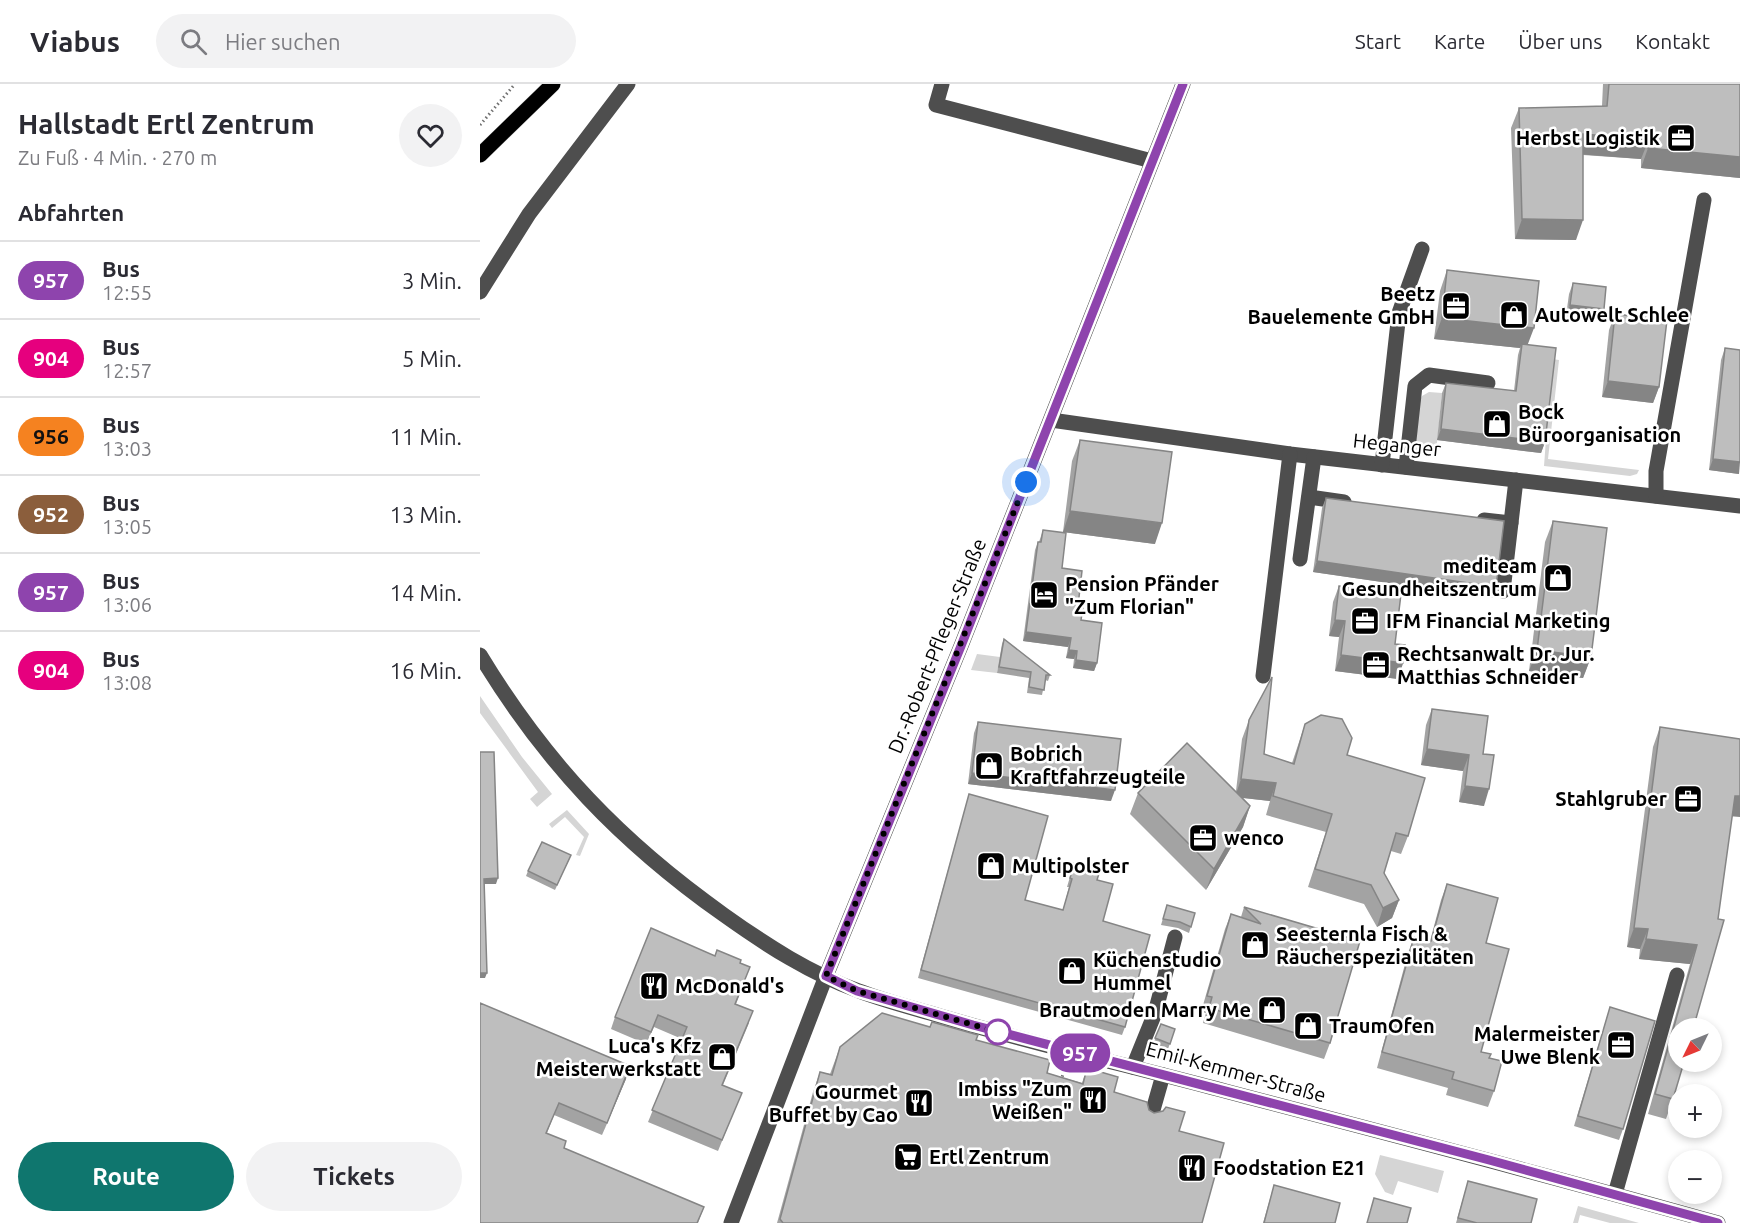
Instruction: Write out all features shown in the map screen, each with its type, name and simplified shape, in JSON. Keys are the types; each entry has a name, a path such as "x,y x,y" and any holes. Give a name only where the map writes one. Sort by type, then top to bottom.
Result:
{"main road":[{"path":"480,155 553,84"}],"street":[{"path":"480,292 529,214 627,84"},
{"path":"942,84 936,105 1152,161"},
{"name":"Dr.-Robert-Pfleger-Straße","path":"731,1223 826,976 1051,420 1183,84"},
{"path":"1656,496 1656,471 1704,200"},
{"path":"1382,465 1399,313 1422,249"},
{"path":"1406,467 1415,386 1429,375 1488,383"},
{"name":"Heganger","path":"1051,420 1314,457 1740,506"},
{"path":"1263,676 1290,454"},
{"path":"1300,559 1314,457"},
{"path":"1503,591 1516,480"},
{"path":"1309,497 1354,503"},
{"path":"1466,517 1511,523"},
{"name":"Emil-Kemmer-Straße","path":"480,655 544,749 623,836 671,877 745,930 798,963 857,991 973,1025 1616,1194 1718,1223"},
{"path":"1133,1067 1155,1012 1175,938"},
{"path":"1616,1194 1677,975"},
{"path":"1645,1019 1664,1024"},
{"path":"1149,1124 1163,1075"}],"path":[{"path":"480,125 515,84"},
{"path":"1058,1091 1070,1051"}],"shaded area":[{"path":"1552,359 1559,360 1548,459 1639,470 1637,474 1630,476 1544,466"},
{"path":"1429,392 1442,393 1436,453 1415,451 1420,400"},
{"path":"977,654 1000,657 997,673 971,670"},
{"path":"480,696 522,757 552,794 537,807 530,799 538,792 480,713"},
{"path":"567,810 589,834 580,856 576,855 584,837 565,817 552,828 549,824"},
{"path":"1380,1155 1444,1171 1438,1193 1398,1181 1393,1195 1385,1192 1375,1174"},
{"path":"1578,1206 1639,1223 1610,1223 1580,1215 1578,1223 1573,1223"}],"building":[{"path":"1609,84 1740,84 1740,157 1648,148 1649,139 1583,134 1583,220 1522,219 1519,108 1607,106"},
{"path":"1447,270 1539,281 1534,328 1442,318"},
{"path":"1573,283 1606,287 1604,309 1570,305"},
{"path":"1615,314 1667,320 1659,387 1608,381"},
{"path":"1522,344 1556,348 1545,442 1441,429 1446,383 1516,391"},
{"path":"1725,348 1740,350 1740,462 1713,459"},
{"path":"1080,440 1172,452 1162,523 1070,511"},
{"path":"1326,498 1504,521 1496,587 1317,561"},
{"path":"1553,521 1607,528 1591,657 1537,650"},
{"path":"1043,530 1066,533 1062,568 1082,571 1078,606 1083,607 1081,620 1102,623 1097,663 1076,660 1077,651 1069,650 1071,638 1026,632 1038,542 1041,542"},
{"path":"1339,586 1401,594 1395,644 1405,645 1403,663 1341,655 1345,621 1335,620"},
{"path":"1004,639 1050,675 1046,675 1044,690 1029,687 1031,672 999,667"},
{"path":"1272,677 1264,754 1294,764 1305,724 1321,715 1342,719 1352,738 1347,755 1425,778 1408,836 1396,833 1384,873 1399,900 1383,908 1371,885 1315,869 1332,814 1273,796 1276,783 1241,779 1249,720"},
{"path":"1432,709 1488,716 1483,754 1494,755 1489,789 1465,786 1469,755 1427,749"},
{"path":"978,722 1121,739 1115,790 972,773"},
{"path":"1660,727 1740,739 1740,796 1735,796 1718,919 1724,920 1696,1018 1676,1018 1697,945 1646,939 1648,929 1634,928"},
{"path":"1187,743 1250,806 1214,869 1138,793"},
{"path":"480,752 494,752 498,878 484,879 487,973 480,973"},
{"path":"969,794 1048,816 1025,900 1063,910 1074,863 1100,870 1097,880 1113,884 1103,921 1150,935 1125,1027 921,970"},
{"path":"542,842 571,855 557,885 528,871"},
{"path":"1447,884 1498,898 1486,943 1509,949 1481,1052 1491,1054 1489,1058 1502,1061 1494,1091 1452,1079 1454,1072 1382,1052 1414,937 1431,941"},
{"path":"1167,905 1195,913 1191,927 1163,919"},
{"path":"1244,907 1360,941 1330,1043 1209,1008 1212,997 1207,996 1231,914 1261,924"},
{"path":"651,928 715,956 717,950 741,960 740,963 750,967 735,1004 753,1011 722,1085 742,1093 722,1140 652,1110 687,1027 658,1015 651,1032 615,1017"},
{"path":"480,1003 630,1066 607,1123 559,1103 546,1133 566,1141 564,1148 704,1207 697,1223 480,1223"},
{"path":"1610,1007 1655,1021 1623,1129 1578,1116"},
{"path":"882,1013 930,1027 932,1022 978,1035 976,1040 1050,1060 1047,1073 1083,1084 1087,1068 1118,1077 1114,1092 1147,1102 1149,1110 1154,1113 1163,1111 1166,1107 1185,1112 1179,1131 1224,1143 1202,1223 783,1223 780,1219 820,1072 832,1075 840,1047"},
{"path":"1161,1024 1175,1029 1170,1044 1155,1038"},
{"path":"1668,1048 1668,1072 1681,1072 1677,1084 1668,1084 1668,1098 1655,1094"},
{"path":"1468,1181 1537,1199 1531,1223 1477,1223 1458,1218"},
{"path":"1274,1185 1340,1203 1335,1223 1264,1223"},
{"path":"1374,1198 1411,1208 1407,1223 1367,1223"}],"bus line":[{"name":"957","path":"1183,84 961,646 826,976 857,991 973,1025 1577,1183 1718,1223"}],"place":[{"name":"Herbst Logistik","path":"1681,138"},
{"name":"Beetz Bauelemente GmbH","path":"1456,306"},
{"name":"Autowelt Schlee","path":"1514,315"},
{"name":"Bock Büroorganisation","path":"1497,424"},
{"name":"mediteam Gesundheitszentrum","path":"1558,578"},
{"name":"Pension Pfänder \"Zum Florian\"","path":"1044,595"},
{"name":"IFM Financial Marketing","path":"1365,621"},
{"name":"Rechtsanwalt Dr. Jur. Matthias Schneider","path":"1376,665"},
{"name":"Bobrich Kraftfahrzeugteile","path":"989,766"},
{"name":"Stahlgruber","path":"1688,799"},
{"name":"wenco","path":"1203,838"},
{"name":"Multipolster","path":"991,866"},
{"name":"Seesternla Fisch & Räucherspezialitäten","path":"1255,945"},
{"name":"Küchenstudio Hummel","path":"1072,971"},
{"name":"McDonald's","path":"654,986"},
{"name":"Brautmoden Marry Me","path":"1272,1010"},
{"name":"TraumOfen","path":"1308,1026"},
{"name":"Malermeister Uwe Blenk","path":"1621,1045"},
{"name":"Luca's Kfz Meisterwerkstatt","path":"722,1057"},
{"name":"Imbiss \"Zum Weißen\"","path":"1093,1100"},
{"name":"Gourmet Buffet by Cao","path":"919,1103"},
{"name":"Ertl Zentrum","path":"908,1157"},
{"name":"Foodstation E21","path":"1192,1168"}],"route":[{"path":"998,1032 857,991 826,976 1026,482"}]}
